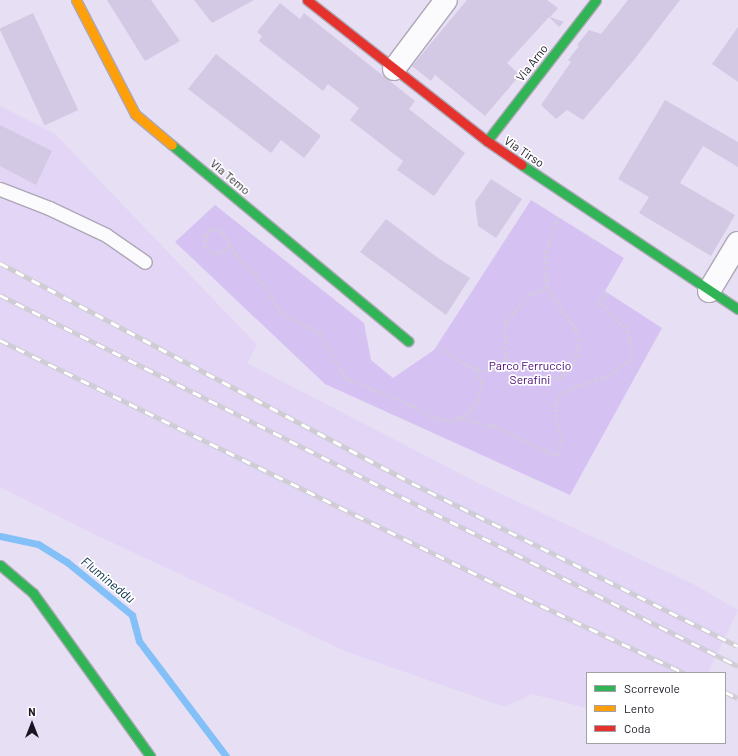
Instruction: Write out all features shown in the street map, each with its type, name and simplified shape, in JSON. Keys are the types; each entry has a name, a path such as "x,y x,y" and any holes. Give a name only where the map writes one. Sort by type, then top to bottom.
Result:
{"street":[{"name":"Via Temo","path":"76,0 121,91 135,114 408,341"},
{"name":"Via Tirso","path":"307,0 487,142 708,292 738,309"},
{"name":"Via Arno","path":"487,142 596,0"},
{"path":"394,69 445,1"},
{"path":"708,292 738,243"},
{"path":"0,566 7,569 33,593 150,756"}],"lane":[{"path":"0,189 49,208 106,235 145,262"}],"path":[{"path":"531,380 543,381 560,377 569,370 576,356 579,341 575,329 547,288 545,274 546,252 558,217 570,198"},
{"path":"230,246 223,252 214,254 206,248 204,235 212,228 223,233 241,262 266,287 283,314 320,333 346,378 414,406 434,418 451,421 468,414 478,399 482,382 474,368"},
{"path":"437,344 464,364 474,368 483,371 498,368 506,359 505,321 532,293 547,288"},
{"path":"458,418 494,426 557,456 561,442 554,407 560,395 576,386 609,376 632,358 628,331 599,301 607,292"}],"shaded area":[{"path":"0,106 55,134 257,345 247,363 478,483 695,585 738,610 708,672 586,672 586,708 532,694 505,707 345,651 96,535 0,487"}],"green space":[{"name":"Parco Ferruccio Serafini","path":"531,200 624,258 605,291 662,328 570,495 325,384 175,242 215,205 364,323 371,360 393,378 434,350"}],"building":[{"path":"107,0 151,0 180,41 145,61"},
{"path":"194,0 254,0 212,23"},
{"path":"467,0 547,0 558,8 550,17 564,22 559,27 549,17 507,63 520,75 485,116 435,75 431,81 412,66"},
{"path":"628,0 680,0 634,60 583,120 567,110 556,119 541,105 571,62 568,60 579,46 577,45 589,30 601,34"},
{"path":"280,3 300,19 304,13 415,101 409,109 465,153 434,196 397,170 403,161 350,120 359,108 328,84 323,91 259,41 262,36 257,32"},
{"path":"33,13 78,110 45,126 0,30 0,28"},
{"path":"738,27 738,82 712,64"},
{"path":"216,54 321,136 304,158 281,140 271,153 188,89"},
{"path":"665,100 738,142 738,167 703,146 680,183 735,215 711,256 639,213 649,197 618,179"},
{"path":"0,125 52,151 36,185 0,166"},
{"path":"491,179 522,199 496,238 478,226 475,202"},
{"path":"386,219 438,258 470,278 446,315 360,252"}],"waterway":[{"name":"Flumineddu","path":"0,536 38,544 67,562 132,615 139,641 226,756"}],"railway":[{"path":"0,263 412,483 738,646"},
{"path":"0,295 738,666"},
{"path":"0,340 508,590 682,672"},
{"path":"726,692 738,698"}],"traffic: fast":[{"path":"487,141 596,0"},
{"path":"172,145 408,341"},
{"path":"522,165 738,309"},
{"path":"0,565 33,593 150,756"}],"traffic: slow":[{"path":"76,0 135,114 172,145"}],"traffic: jam":[{"path":"307,0 487,141 522,165"}]}
